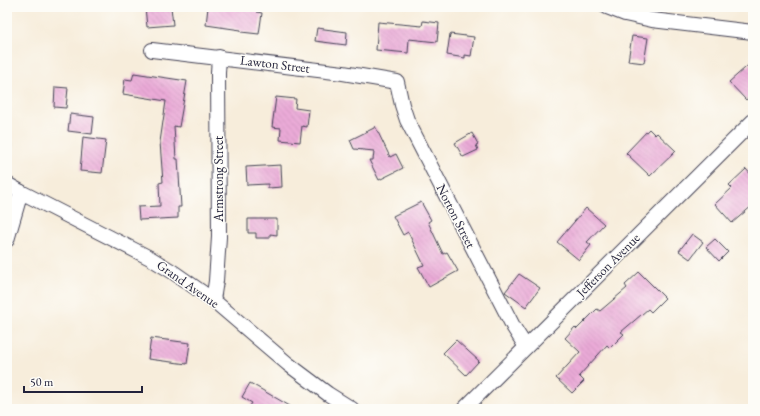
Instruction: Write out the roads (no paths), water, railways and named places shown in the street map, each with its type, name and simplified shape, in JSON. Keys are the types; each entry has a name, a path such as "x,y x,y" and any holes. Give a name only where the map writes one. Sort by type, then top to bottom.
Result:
{"street":[{"path":"607,7 625,14 652,20 753,32"},
{"name":"Lawton Street","path":"152,50 343,73 397,82"},
{"name":"Armstrong Street","path":"213,300 219,237 219,57"},
{"name":"Norton Street","path":"397,82 402,105 426,158 514,328 526,347"},
{"name":"Jefferson Avenue","path":"464,409 753,121"},
{"name":"Grand Avenue","path":"7,184 150,258 179,275 213,300 288,364 328,394 352,409"},
{"path":"7,240 21,192"}]}
